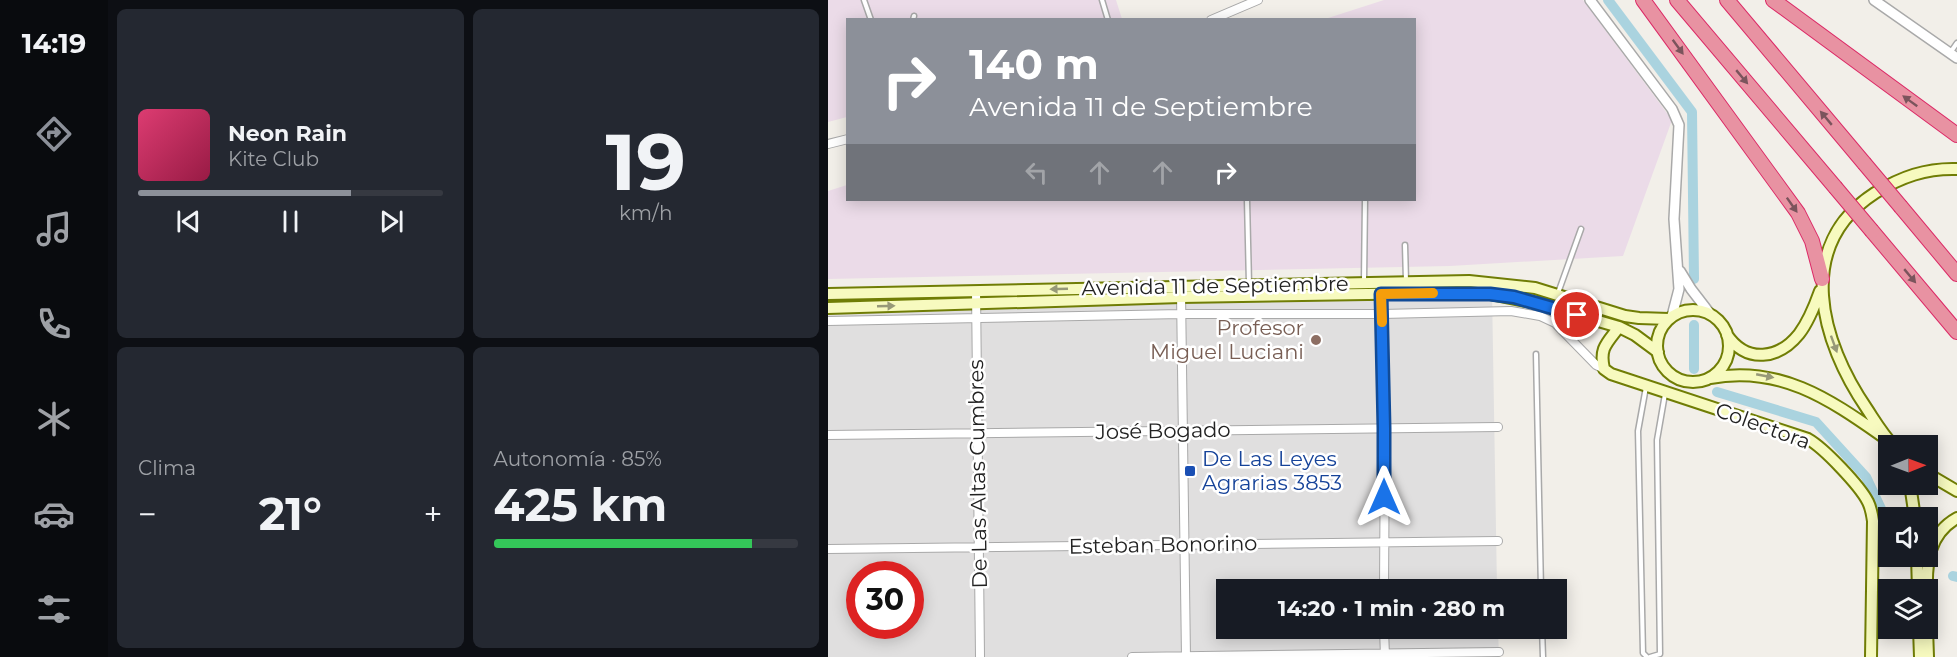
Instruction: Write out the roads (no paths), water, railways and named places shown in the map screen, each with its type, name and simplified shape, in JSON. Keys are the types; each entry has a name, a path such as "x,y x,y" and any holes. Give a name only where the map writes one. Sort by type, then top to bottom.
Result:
{"highway":[{"path":"1643,0 1803,220 1812,241 1822,283"},
{"path":"1677,0 1957,332"},
{"path":"1727,0 1957,274"},
{"path":"1773,0 1957,135"}],"main road":[{"path":"1886,435 1860,399 1840,361 1825,318 1822,283 1824,266 1833,241 1848,217 1869,197 1911,175 1934,170 1957,170"},
{"name":"Avenida 11 de Septiembre","path":"828,308 1181,292 1249,285 1490,282 1535,288 1639,318 1671,318"},
{"path":"1822,283 1804,327 1792,341 1779,350 1764,355 1746,353 1737,347 1720,323 1711,315 1690,310 1671,318 1659,334 1658,352 1664,366 1676,377 1691,381 1729,374 1754,374 1794,385 1825,398 1880,435"},
{"name":"Avenida 11 de Septiembre","path":"828,294 976,291 1490,294 1514,297 1619,327 1635,335 1658,352"},
{"path":"1604,369 1601,355 1603,348 1619,327"},
{"path":"1707,378 1717,372 1726,357 1728,345 1726,333"},
{"name":"Colectora","path":"1604,369 1617,377 1808,439 1822,450 1862,493 1873,521 1871,657"},
{"path":"1938,480 1957,491"},
{"path":"1927,579 1931,549 1938,535 1957,518"},
{"path":"1919,639 1920,657"},
{"path":"1927,639 1928,657"}],"street":[{"path":"1216,18 1258,0"},
{"path":"1590,0 1672,110 1679,125 1674,219 1679,289 1671,318"},
{"path":"1874,0 1953,56"},
{"path":"828,144 846,140"},
{"path":"1677,263 1691,290 1711,315"},
{"name":"De Las Altas Cumbres","path":"976,291 980,657"},
{"path":"1181,292 1186,657"},
{"path":"1381,294 1384,579"},
{"path":"828,321 1181,314 1523,312 1555,323 1596,365 1604,369"},
{"name":"José Bogado","path":"828,435 1498,427"},
{"name":"Esteban Bonorino","path":"828,549 1498,541"},
{"path":"1384,639 1385,655"},
{"path":"1132,657 1499,652"}],"lane":[{"path":"864,0 870,18"},
{"path":"1102,0 1107,18"},
{"path":"1953,56 1957,44"},
{"path":"1247,201 1249,285"},
{"path":"1364,282 1365,201"},
{"path":"1557,294 1581,229"},
{"path":"1406,245 1406,282"},
{"path":"1536,354 1541,579"},
{"path":"1647,386 1638,431 1643,653 1648,657 1660,654 1657,440 1665,393"},
{"path":"1542,639 1543,657"}],"waterway":[{"path":"1608,0 1692,112 1694,279"},
{"path":"1694,325 1694,369"},
{"path":"1717,392 1816,422 1866,477 1880,507"},
{"path":"1953,576 1957,577"}],"place":[{"name":"Profesor Miguel Luciani","path":"1316,340"},
{"name":"De Las Leyes Agrarias 3853","path":"1190,471"}]}
